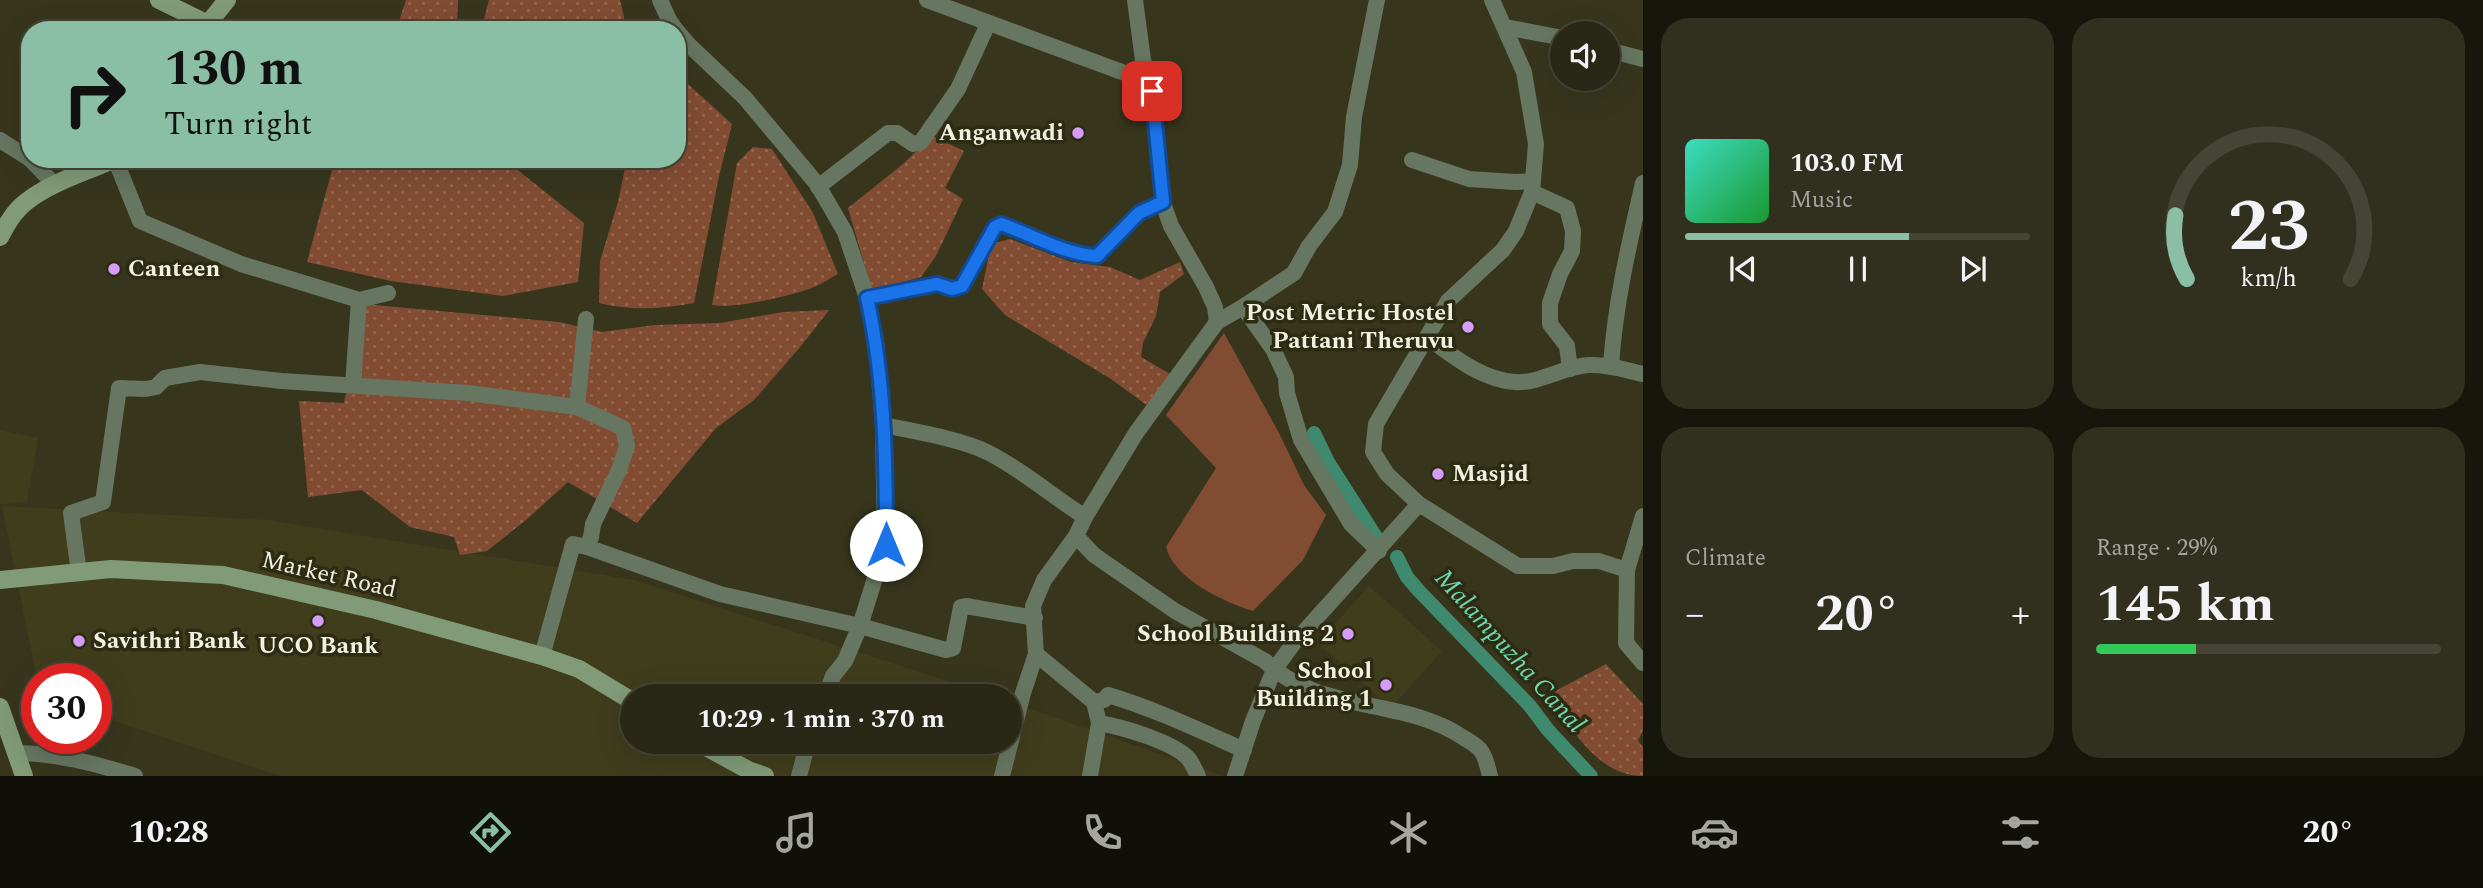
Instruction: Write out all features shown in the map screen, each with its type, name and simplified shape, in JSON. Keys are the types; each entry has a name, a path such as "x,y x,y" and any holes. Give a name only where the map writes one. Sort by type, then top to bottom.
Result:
{"main road":[{"path":"159,0 196,21"},
{"path":"209,21 227,0"},
{"path":"0,237 11,218 26,201 94,168"},
{"name":"Market Road","path":"0,580 111,569 223,575 376,610 542,656 579,669 620,694"},
{"path":"0,707 24,776"},
{"path":"718,754 748,771 765,776"}],"street":[{"path":"660,0 670,21"},
{"path":"927,0 1149,82"},
{"path":"1135,0 1143,60 1152,91 1163,202 1171,226 1206,287 1215,307 1217,322"},
{"path":"1002,776 1036,654 1033,606 1044,580 1076,536 1136,433 1217,322 1294,273 1309,246 1335,212 1350,165 1354,117 1377,0"},
{"path":"1492,0 1524,72 1536,144 1533,186 1516,230 1503,250 1448,301 1376,424 1373,452 1387,474 1419,504 1518,566 1553,566 1573,561 1599,561 1627,570"},
{"path":"818,187 888,133 897,133 913,144 921,142 958,89 988,24"},
{"path":"1506,27 1550,35"},
{"path":"686,41 745,98 818,187 845,232 867,298 876,341 883,425 886,545 860,626 845,661 830,684"},
{"path":"1620,53 1643,59"},
{"path":"0,140 21,153"},
{"path":"1412,160 1469,179 1533,186 1567,208 1573,230 1573,251 1560,274 1550,303 1550,324 1567,346 1570,369"},
{"path":"39,168 55,185"},
{"path":"119,168 140,221 241,264 359,300 388,293"},
{"path":"1611,366 1613,330 1620,288 1643,183"},
{"path":"867,298 937,284 952,289 962,286 995,227 1001,224 1081,255 1097,256 1139,213 1163,202"},
{"path":"353,386 359,300"},
{"path":"1243,307 1273,349 1286,377 1287,393 1301,440 1351,524 1379,551"},
{"path":"577,407 586,319"},
{"path":"1428,338 1467,366 1493,377 1515,382 1533,380 1588,365 1611,366 1643,374"},
{"path":"79,573 71,513 103,502 119,388 146,389 156,387 165,378 200,372 282,381 468,393 577,407 623,428 627,446 619,470 593,524 587,547"},
{"path":"883,425 920,432 986,451 1033,479 1085,517"},
{"path":"1235,776 1274,670 1293,644 1419,504"},
{"path":"1643,516 1627,570 1626,643 1643,663"},
{"path":"1076,536 1094,555 1175,611 1306,687 1340,700 1412,715 1449,727 1481,750 1490,776"},
{"path":"542,656 572,544 720,594 860,626 946,650 953,648 961,607 1035,618"},
{"path":"1036,654 1094,702 1099,723 1090,776"},
{"path":"1094,702 1104,700 1108,695 1130,701 1164,713 1244,750"},
{"path":"1099,723 1142,734 1180,752 1188,757 1198,776"},
{"path":"16,753 37,753 84,762 135,776"},
{"path":"799,776 805,754"}],"shaded area":[{"path":"406,0 458,0 457,21 399,21"},
{"path":"489,0 620,0 624,17 624,21 483,21"},
{"path":"686,82 732,124 694,303 646,308 599,303 600,261 625,168 686,168"},
{"path":"932,136 964,151 945,188 963,199 936,256 921,277 872,291 848,208 903,164"},
{"path":"753,147 772,149 813,213 838,274 804,291 778,298 734,305 712,305 737,163"},
{"path":"333,168 515,168 584,223 578,282 503,296 391,281 307,262"},
{"path":"1010,239 1071,262 1110,267 1140,280 1180,262 1184,274 1160,292 1156,316 1143,343 1141,357 1170,374 1148,406 1111,379 1005,315 982,289 991,244"},
{"path":"364,304 559,322 602,332 655,325 720,323 783,312 829,310 754,400 716,428 637,523 568,482 487,551 460,555 454,537 410,527 362,490 308,497 299,401 344,403"},
{"path":"1224,333 1304,485 1326,515 1303,560 1253,611 1228,602 1189,579 1171,559 1166,547 1216,468 1166,415"},
{"path":"0,430 38,438 27,503 0,504"},
{"path":"2,506 267,520 634,580 957,684 620,684 620,754 1022,754 1022,706 1223,776 281,776 112,720 112,663 34,663"},
{"path":"1369,586 1442,651 1391,708 1318,643"},
{"path":"1606,664 1643,704 1643,730 1638,741 1643,747 1643,776 1627,774 1599,759 1576,735 1548,695"}],"waterway":[{"name":"Malampuzha Canal","path":"1314,433 1328,462 1376,537"},
{"name":"Malampuzha Canal","path":"1397,557 1407,577 1419,591 1530,706 1548,730 1591,776"}],"place":[{"name":"Anganwadi","path":"1078,133"},
{"name":"Canteen","path":"114,269"},
{"name":"Post Metric Hostel Pattani Theruvu","path":"1468,327"},
{"name":"Masjid","path":"1438,474"},
{"name":"UCO Bank","path":"318,621"},
{"name":"School Building 2","path":"1348,634"},
{"name":"Savithri Bank","path":"79,641"},
{"name":"School Building 1","path":"1386,685"}],"route":[{"path":"886,545 883,425 876,341 867,298 937,284 952,289 962,286 995,227 1001,224 1063,249 1081,255 1097,256 1139,213 1163,202 1152,91"}]}
